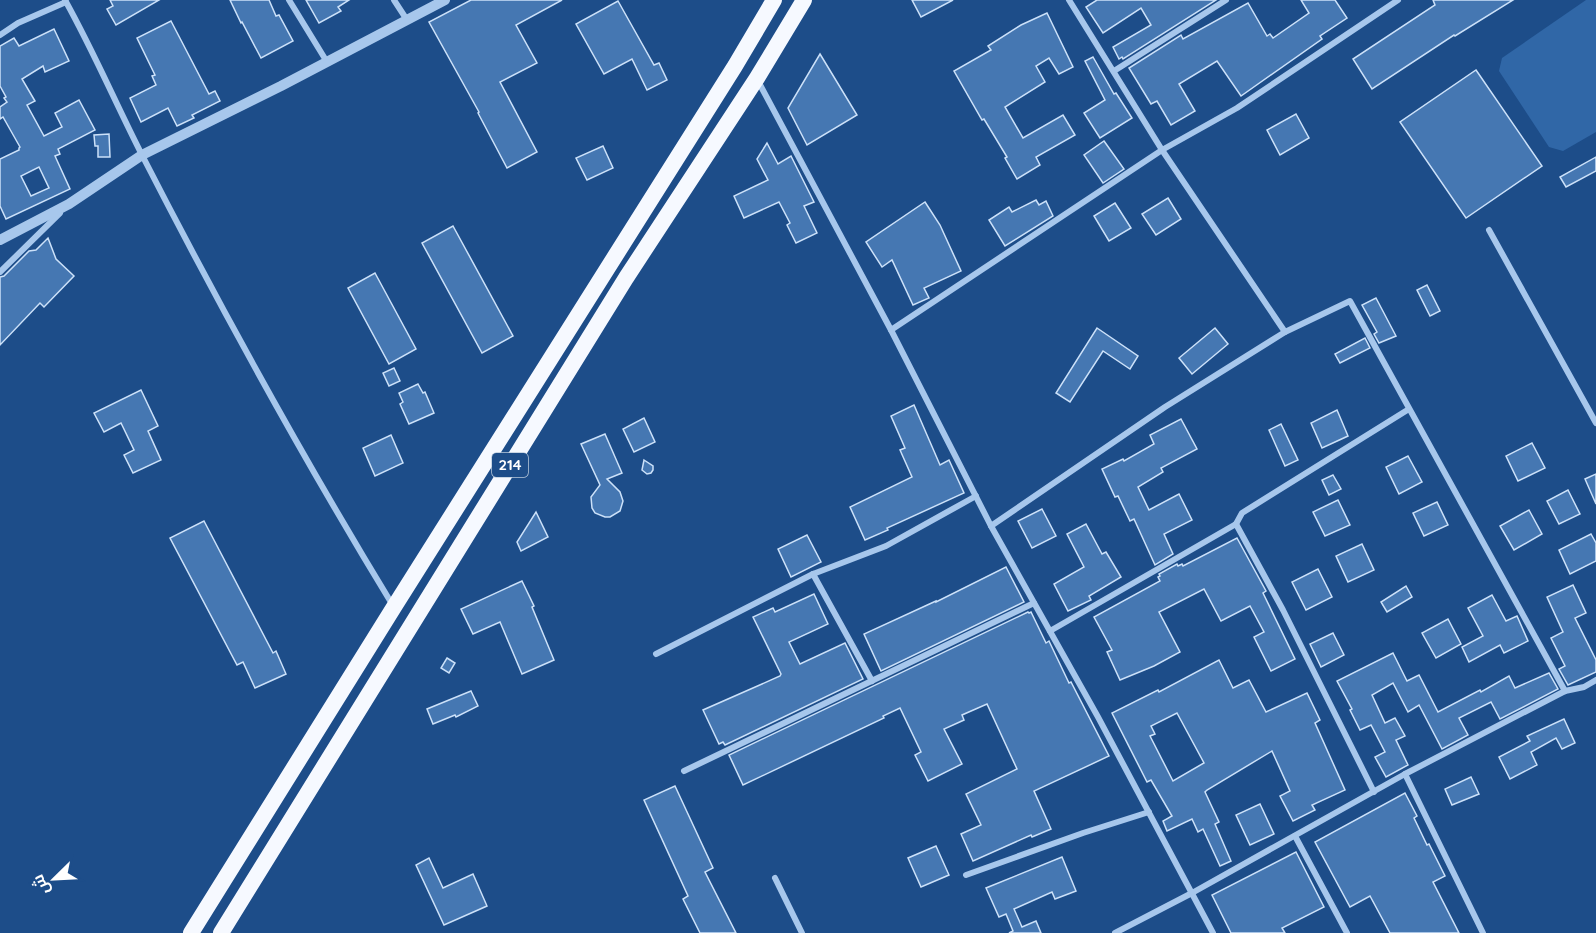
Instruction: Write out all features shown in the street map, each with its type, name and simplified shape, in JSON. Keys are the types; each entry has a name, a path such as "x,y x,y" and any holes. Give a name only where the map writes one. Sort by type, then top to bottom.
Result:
{"highway":[{"name":"214","path":"191,933 735,66 774,0"},
{"name":"214","path":"221,933 626,278 804,0"}],"street":[{"path":"289,0 327,62"},
{"path":"394,0 407,20"},
{"path":"0,240 69,204 142,155 445,0"},
{"path":"1070,0 1162,150 1285,332"},
{"path":"1114,71 1226,0"},
{"path":"891,330 1162,150 1237,108 1398,0"},
{"path":"0,35 18,22 66,1 142,155 243,346 337,514 394,608"},
{"path":"756,78 891,330 991,526 1213,933"},
{"path":"0,272 69,204"},
{"path":"1489,230 1596,423"},
{"path":"991,526 1165,406 1285,332 1350,301 1565,691"},
{"path":"1050,631 1236,524 1242,513 1410,409"},
{"path":"656,654 813,574 886,546 976,496"},
{"path":"1236,524 1283,610 1374,792"},
{"path":"813,574 872,681"},
{"path":"684,771 1034,603"},
{"path":"1116,933 1406,774 1565,691 1584,687 1596,680"},
{"path":"1406,774 1483,933"},
{"path":"966,875 1149,812"},
{"path":"1295,836 1347,933"},
{"path":"775,878 802,933"}],"shaded area":[{"path":"1586,0 1596,0 1596,132 1563,151 1549,147 1499,71 1502,58"}],"building":[{"path":"110,0 159,0 116,25 107,9 113,6"},
{"path":"230,0 269,0 276,16 279,15 293,41 261,58"},
{"path":"306,0 349,0 338,7 341,11 319,23"},
{"path":"471,0 562,0 516,25 537,63 500,82 537,152 507,168 429,22"},
{"path":"912,0 953,0 921,17"},
{"path":"1097,0 1216,0 1123,59 1122,57 1119,59 1113,47 1151,25 1141,8 1103,33 1086,7"},
{"path":"1301,0 1335,0 1347,18 1320,36 1322,39 1241,96 1217,61 1179,84 1195,111 1171,125 1157,101 1151,104 1129,68 1181,35 1183,39 1248,3 1267,36 1270,34 1273,38 1309,13"},
{"path":"1433,0 1513,0 1454,35 1372,89 1353,59 1435,5"},
{"path":"618,1 654,65 659,63 667,80 647,90 632,59 604,74 576,24"},
{"path":"1047,13 1073,67 1059,74 1049,58 1036,66 1045,82 1005,107 1023,138 1063,115 1075,135 1036,157 1040,165 1017,179 1005,158 1007,157 984,119 982,120 954,71 991,50 988,46 1021,25"},
{"path":"171,21 209,94 215,91 220,101 192,115 194,118 177,126 168,108 141,122 130,98 156,85 152,76 155,75 137,38"},
{"path":"54,29 69,61 45,72 43,66 22,79 35,101 27,105 44,136 62,127 55,113 79,100 95,130 58,149 60,154 55,156 70,189 6,219 0,206 0,159 19,150 20,147 3,117 0,119 0,107 7,102 0,86 0,46 14,38 19,46","holes":["39,167 49,188 31,196 21,176"]},
{"path":"820,54 857,115 807,145 788,108"},
{"path":"1093,57 1114,94 1116,93 1132,118 1100,138 1084,113 1105,100 1085,61"},
{"path":"1476,70 1542,166 1466,218 1400,122"},
{"path":"1296,114 1309,138 1280,155 1267,130"},
{"path":"109,134 110,157 98,157 98,146 95,146 94,135"},
{"path":"1104,141 1124,169 1103,183 1084,155"},
{"path":"767,143 778,164 791,156 814,202 804,206 817,233 796,243 787,225 790,223 779,202 744,218 734,196 768,180 757,159"},
{"path":"603,146 613,168 587,180 576,158"},
{"path":"1596,157 1596,171 1566,187 1560,177"},
{"path":"1168,198 1181,219 1156,235 1142,214"},
{"path":"1036,200 1039,205 1046,201 1053,216 1005,246 989,220 1009,207 1012,212"},
{"path":"925,202 940,225 961,271 924,288 929,298 913,305 892,260 882,267 866,242"},
{"path":"1115,203 1131,228 1109,241 1094,216"},
{"path":"453,226 513,336 482,353 422,243"},
{"path":"48,238 56,259 74,276 44,307 40,303 0,345 0,277 4,276 29,251 36,250"},
{"path":"375,273 416,349 389,364 348,288"},
{"path":"1427,285 1440,311 1430,316 1417,290"},
{"path":"1376,298 1396,336 1379,343 1374,334 1377,332 1362,305"},
{"path":"1097,328 1138,356 1130,369 1103,351 1070,402 1056,393"},
{"path":"1215,328 1228,344 1192,374 1179,358"},
{"path":"1365,338 1370,348 1340,363 1335,354"},
{"path":"394,368 400,381 389,386 383,373"},
{"path":"418,384 423,393 425,392 434,413 409,424 400,404 403,402 399,393"},
{"path":"141,390 158,426 148,431 161,460 133,473 124,455 134,450 121,423 104,432 94,413"},
{"path":"914,405 940,465 949,460 964,493 865,540 850,507 912,477 900,450 905,448 891,416"},
{"path":"1337,410 1348,436 1322,448 1311,423"},
{"path":"644,418 655,442 634,452 623,429"},
{"path":"1181,419 1197,449 1161,468 1163,472 1138,487 1149,510 1179,494 1192,520 1164,534 1173,554 1155,565 1134,519 1130,521 1118,496 1115,497 1102,469 1123,459 1124,461 1154,444 1150,435"},
{"path":"1281,424 1298,460 1285,466 1269,430"},
{"path":"605,434 622,473 607,479 620,492 623,501 620,511 610,517 595,513 592,508 591,497 600,485 581,444"},
{"path":"391,435 403,463 375,476 363,448"},
{"path":"1532,443 1545,468 1518,481 1506,456"},
{"path":"1408,456 1422,482 1399,494 1386,467"},
{"path":"644,460 653,466 651,473 647,474 642,470"},
{"path":"1596,474 1596,504 1585,479"},
{"path":"1333,475 1341,489 1329,495 1322,480"},
{"path":"1568,490 1580,514 1559,524 1547,501"},
{"path":"1338,500 1350,525 1325,536 1313,512"},
{"path":"1437,502 1448,525 1424,536 1413,513"},
{"path":"1042,509 1056,536 1032,548 1018,521"},
{"path":"1529,510 1542,534 1514,550 1500,526"},
{"path":"536,512 548,537 521,551 517,542"},
{"path":"204,521 273,653 276,651 286,674 255,688 243,662 237,665 170,538"},
{"path":"1086,524 1102,554 1106,552 1121,577 1089,596 1091,600 1068,611 1054,584 1084,567 1067,534"},
{"path":"1591,534 1596,543 1596,561 1570,574 1559,550"},
{"path":"807,535 821,562 791,577 778,549"},
{"path":"1237,538 1266,591 1263,593 1295,659 1271,671 1254,637 1264,632 1250,606 1221,621 1204,589 1159,612 1180,652 1120,680 1107,652 1112,650 1094,617 1160,581 1159,574 1177,564 1183,566"},
{"path":"1362,544 1374,570 1348,582 1336,556"},
{"path":"1006,567 1024,602 881,671 864,634"},
{"path":"1318,569 1332,597 1306,610 1292,582"},
{"path":"522,581 554,660 522,674 500,622 473,634 461,609"},
{"path":"1573,585 1586,613 1575,618 1596,660 1596,672 1568,685 1559,669 1565,666 1551,638 1563,632 1547,597"},
{"path":"1406,586 1412,597 1387,612 1381,602"},
{"path":"814,594 828,624 789,642 800,664 845,643 863,679 725,745 723,742 719,744 703,710 781,674 753,617 773,608 775,612"},
{"path":"1492,595 1506,621 1517,616 1528,641 1504,653 1500,645 1469,662 1462,647 1483,636 1468,608"},
{"path":"1031,612 1046,643 1049,641 1109,756 1034,791 1051,829 1032,837 1031,835 973,861 961,834 981,825 966,794 1017,769 987,704 962,715 964,720 944,729 962,764 928,781 915,755 921,752 900,708 883,716 884,718 743,785 729,755"},
{"path":"1448,619 1461,644 1436,658 1422,633"},
{"path":"1333,633 1344,655 1321,667 1310,644"},
{"path":"1393,653 1407,681 1419,675 1438,712 1509,676 1515,688 1549,673 1558,689 1500,719 1491,702 1459,718 1468,735 1442,749 1419,705 1408,712 1393,683 1372,695 1385,723 1395,718 1405,736 1396,740 1408,765 1386,777 1375,757 1385,752 1371,725 1360,730 1337,681"},
{"path":"447,658 455,663 449,673 441,668"},
{"path":"1219,660 1233,688 1249,680 1266,712 1307,693 1320,720 1315,723 1345,790 1312,805 1315,810 1293,821 1280,796 1290,791 1272,751 1207,790 1205,792 1219,822 1215,824 1231,861 1220,866 1203,829 1198,832 1192,819 1167,831 1163,821 1172,816 1151,780 1147,782 1112,713 1158,690 1159,692","holes":["1177,713 1204,763 1173,781 1150,736 1155,734 1151,726"]},
{"path":"471,691 478,706 456,717 455,715 433,724 427,709"},
{"path":"1564,719 1575,743 1562,749 1556,738 1531,752 1537,765 1510,779 1499,757 1530,741 1527,736"},
{"path":"1471,777 1479,794 1452,805 1445,789"},
{"path":"675,786 713,868 705,872 736,933 700,933 683,899 688,896 644,800"},
{"path":"1405,793 1417,816 1414,818 1427,845 1429,844 1445,876 1433,882 1459,933 1390,933 1370,896 1350,907 1315,842"},
{"path":"1260,804 1274,834 1250,845 1236,815"},
{"path":"936,846 949,875 921,887 908,858"},
{"path":"1296,852 1324,907 1282,928 1285,933 1231,933 1212,895"},
{"path":"1062,857 1076,891 1055,899 1052,892 1014,909 1022,927 1036,921 1041,933 1009,933 1013,931 1006,914 999,917 986,888"},
{"path":"429,858 443,888 473,874 487,906 444,925 416,865"}]}
